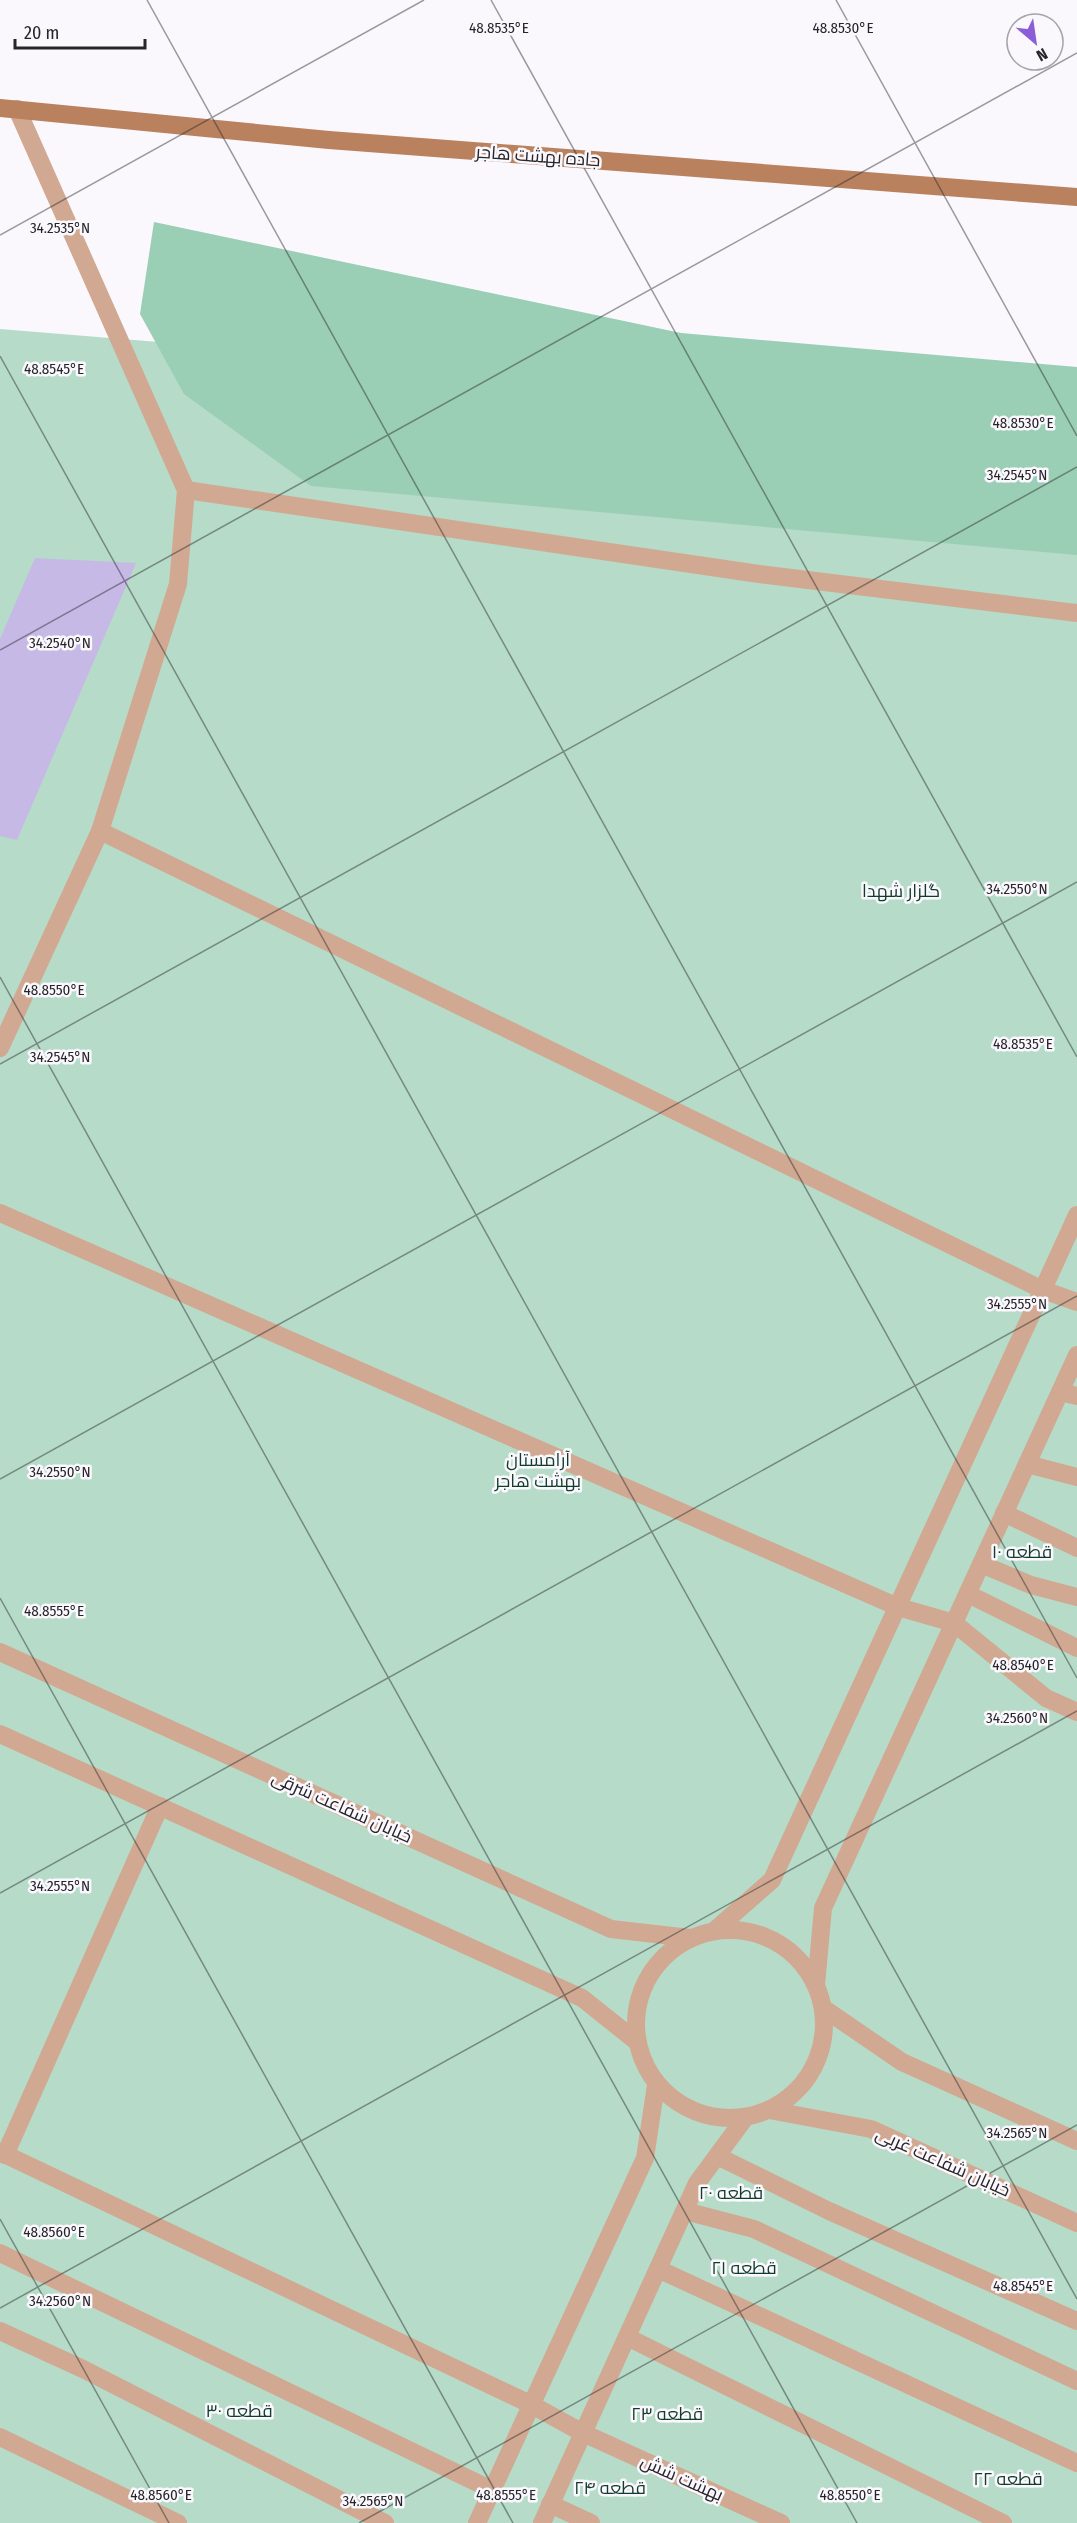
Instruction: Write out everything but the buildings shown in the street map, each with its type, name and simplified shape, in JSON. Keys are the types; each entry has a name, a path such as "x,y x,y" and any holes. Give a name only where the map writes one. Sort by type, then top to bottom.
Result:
{"main road":[{"name":"جاده بهشت هاجر","path":"8,108 329,140 1077,197"}],"street":[{"path":"0,1048 100,831 178,584 186,490 8,108"},
{"path":"186,490 759,574 1077,613"},
{"path":"100,831 1043,1290 1077,1302"},
{"path":"0,1213 898,1607 954,1623 1046,1698 1077,1713"},
{"path":"714,1931 772,1880 1077,1215"},
{"path":"816,1985 823,1908 1027,1464 1069,1394 1077,1355"},
{"path":"1027,1464 1077,1477"},
{"path":"1004,1513 1077,1548"},
{"path":"981,1564 1031,1586 1077,1597"},
{"path":"968,1594 1077,1648"},
{"name":"خیابان شفاعت شرقی","path":"0,1652 611,1929 690,1938"},
{"path":"0,1734 582,1998 636,2041"},
{"path":"3,2153 160,1806"},
{"path":"738,1930 763,1935 777,1943 803,1964 816,1985 823,2008 824,2032 819,2057 807,2078 790,2097 769,2110 745,2118 721,2119 697,2113 674,2101 656,2085 643,2064 636,2041 635,2015 640,1992 652,1969 669,1952 690,1938 714,1931 738,1930"},
{"path":"823,2008 902,2062 1077,2141"},
{"path":"477,2523 645,2158 656,2085"},
{"name":"خیابان شفاعت غربی","path":"769,2110 871,2129 1077,2223"},
{"path":"542,2523 697,2183 745,2118"},
{"name":"بهشت شش","path":"3,2153 532,2405 583,2433 781,2523"},
{"path":"717,2156 829,2211 1077,2321"},
{"path":"685,2211 754,2229 1077,2381"},
{"path":"0,2253 492,2490"},
{"path":"658,2269 1077,2463"},
{"path":"0,2331 83,2369 385,2523"},
{"path":"627,2337 1003,2523"},
{"path":"0,2437 178,2523"},
{"path":"550,2504 591,2523"}],"green space":[{"path":"154,222 681,333 1077,367 1077,555 311,486 184,394 140,314"},
{"name":"آرامستان بهشت هاجر","path":"0,329 1077,417 1077,2523 0,2523"}],"park label":[{"name":"گلزار شهدا","path":"901,891"},
{"name":"قطعه ۱۰","path":"1022,1552"},
{"name":"قطعه ۲۰","path":"731,2193"},
{"name":"قطعه ۲۱","path":"744,2268"},
{"name":"قطعه ۳۰","path":"239,2411"},
{"name":"قطعه ۲۳","path":"667,2414"},
{"name":"قطعه ۲۲","path":"1008,2479"},
{"name":"قطعه ۲۴","path":"610,2488"}]}
